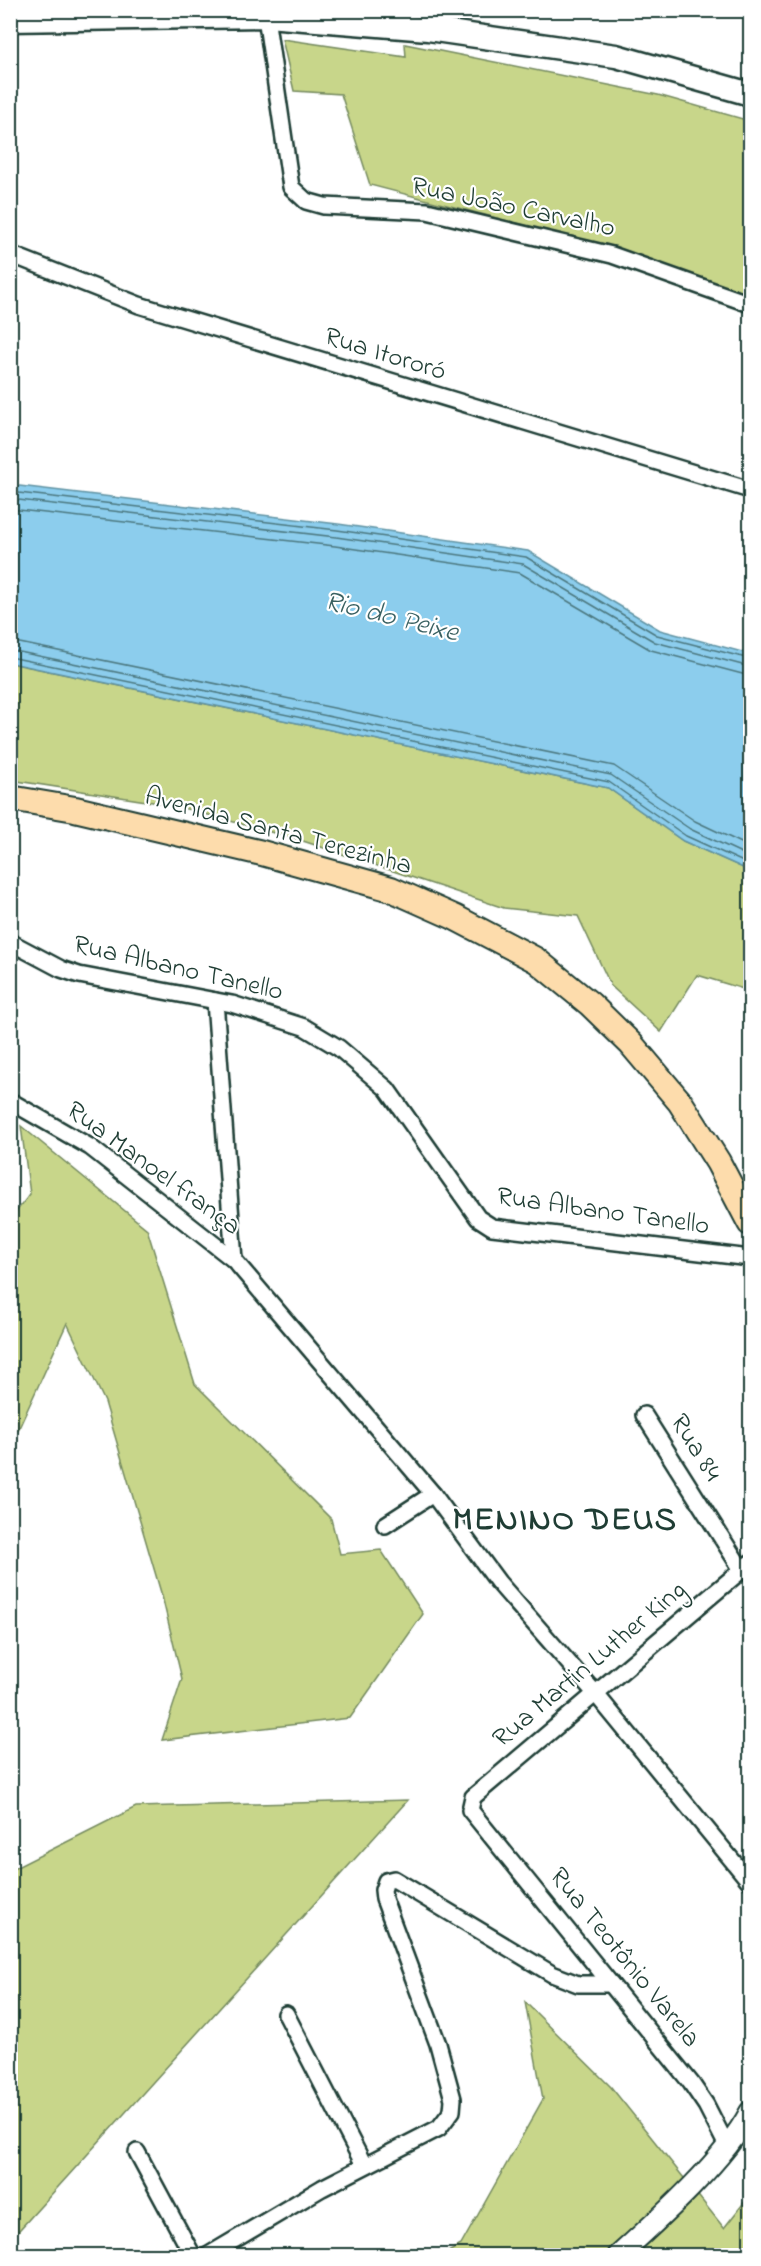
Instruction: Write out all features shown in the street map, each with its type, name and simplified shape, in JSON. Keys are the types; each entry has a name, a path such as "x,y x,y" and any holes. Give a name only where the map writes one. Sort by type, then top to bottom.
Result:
{"main road":[{"path":"10,20 266,13 350,17 616,56 750,94"},
{"name":"Avenida Santa Terezinha","path":"10,798 75,809 262,853 391,889 454,917 536,960 590,1004 631,1044 680,1102 718,1162 750,1223"}],"street":[{"name":"Rua João Carvalho","path":"266,13 276,96 291,187 306,201 324,206 427,211 612,255 750,304"},
{"name":"Rua Itororó","path":"10,254 139,305 750,490"},
{"name":"Rua Albano Tanello","path":"10,942 61,969 79,975 254,1009 304,1027 373,1075 387,1089 478,1218 492,1227 750,1258"},
{"path":"215,1001 234,1260"},
{"name":"Rua Manoel frança","path":"10,1101 90,1147 234,1260 433,1494 498,1582 595,1693 750,1882"},
{"name":"Rua 84","path":"644,1415 746,1567"},
{"path":"385,1526 433,1494"},
{"name":"Rua Martin Luther King","path":"470,1810 474,1797 746,1567"},
{"name":"Rua Teotônio Varela","path":"470,1810 691,2083 706,2104 727,2146"},
{"path":"207,2256 364,2165 440,2128 452,2112 453,2099 438,2044 384,1899 383,1890 386,1881 394,1879 552,1974 578,1984 611,1984"},
{"path":"286,2014 364,2165"},
{"path":"618,2256 644,2233 727,2146 750,2112"},
{"path":"137,2152 193,2256"}],"green space":[{"path":"282,39 406,57 405,44 658,95 750,121 750,296 612,248 370,185 341,94 294,91"},
{"path":"10,663 608,788 683,841 750,871 750,991 697,975 661,1032 611,986 578,916 504,908 303,841 172,805 11,780"},
{"path":"21,1126 147,1229 195,1384 331,1519 340,1554 381,1550 423,1614 350,1718 162,1740 182,1679 162,1596 105,1402 67,1323 14,1439 11,1440 11,1218 30,1194"},
{"path":"408,1800 11,2239 11,1870 136,1807"},
{"path":"525,2002 611,2087 724,2228 750,2195 750,2255 441,2256 461,2245 543,2099"}],"water":[{"name":"Rio do Peixe","path":"11,485 338,524 528,551 660,630 750,654 750,871 683,841 608,788 11,663"}],"district":[{"name":"MENINO DEUS","path":"565,1521"}]}
